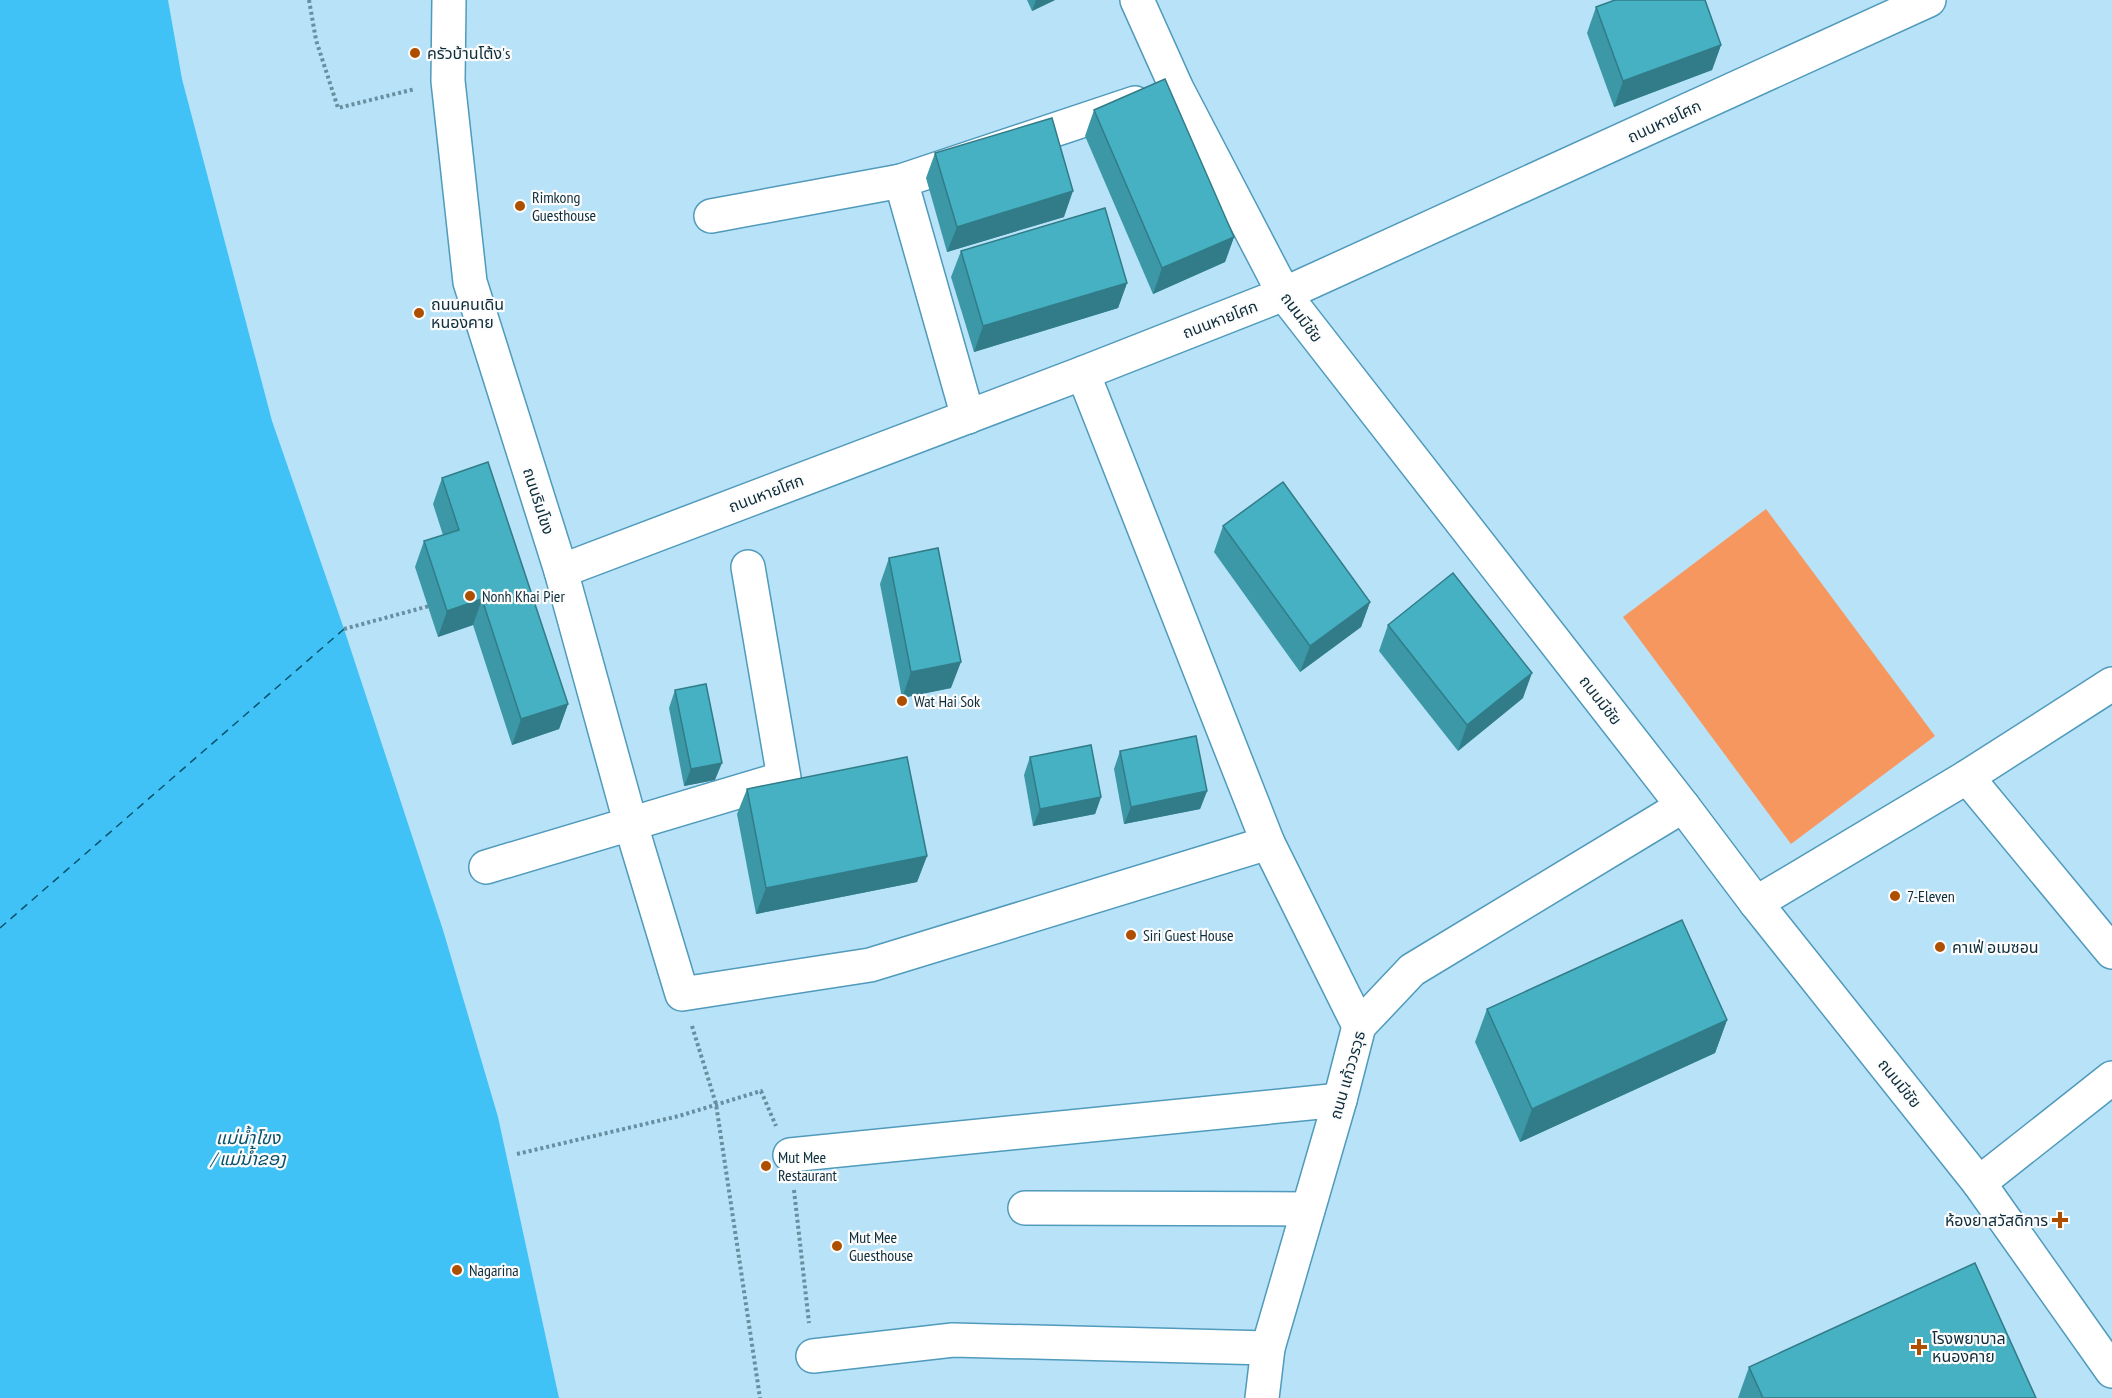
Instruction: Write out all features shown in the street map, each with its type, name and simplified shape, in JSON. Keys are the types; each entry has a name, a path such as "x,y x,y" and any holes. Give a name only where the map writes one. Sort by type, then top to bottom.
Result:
{"street":[{"name":"ถนนริมโขง","path":"449,0 448,81 470,282 561,571 631,825 682,994"},
{"name":"ถนนมีชัย","path":"1137,0 1177,89 1284,294 1756,903 1979,1183 2112,1371"},
{"name":"ถนนหายโศก","path":"561,571 1083,373 1284,294 1929,0"},
{"path":"711,216 901,181 1177,89"},
{"path":"901,181 968,417"},
{"path":"1083,373 1268,843 1359,1026"},
{"path":"486,867 784,778 748,567"},
{"path":"1756,903 1967,777 2112,684"},
{"path":"1967,777 2112,952"},
{"name":"ถนน แก้ววรวุธ","path":"1262,1398 1268,1348 1340,1100 1359,1026 1412,970 1683,806"},
{"path":"682,994 870,965 1268,843"},
{"path":"1979,1183 2112,1078"},
{"path":"790,1155 1340,1100"},
{"path":"1025,1208 1308,1209"},
{"path":"813,1356 953,1340 1268,1348"}],"path":[{"path":"309,0 316,40 338,108 448,81"},
{"path":"344,629 435,605"},
{"path":"682,994 716,1104 760,1398"},
{"path":"518,1154 679,1116 761,1091 790,1155 813,1356"}],"shaded area":[{"path":"1766,509 1935,736 1791,844 1623,617"}],"water":[{"name":"แม่น้ำโขง / ແມ່ນ້ຳຂອງ","path":"0,0 168,0 182,79 272,421 344,629 443,930 498,1117 559,1398 0,1398"}],"building":[{"path":"1615,0 1705,0 1721,45 1623,81 1596,7"},
{"path":"1165,79 1234,237 1162,268 1094,110"},
{"path":"1052,118 1073,191 957,227 935,153"},
{"path":"1105,208 1127,283 983,326 961,251"},
{"name":"Nonh Khai Pier","path":"488,462 568,704 521,719 482,599 447,611 424,541 459,530 442,478"},
{"path":"1283,482 1370,602 1310,646 1223,526"},
{"path":"938,548 961,662 911,672 889,558"},
{"path":"1453,573 1532,673 1467,725 1388,625"},
{"path":"706,684 722,763 691,769 675,690"},
{"path":"1196,736 1207,791 1131,807 1120,751"},
{"path":"1091,745 1101,797 1040,809 1030,757"},
{"path":"907,757 927,856 766,888 747,789"},
{"path":"1682,920 1727,1020 1532,1109 1487,1009"},
{"path":"1975,1263 2036,1398 1763,1398 1749,1367"}],"ferry route":[{"path":"0,928 344,629"}],"place":[{"name":"ครัวบ้านโต้ง's","path":"415,53"},
{"name":"Rimkong Guesthouse","path":"520,206"},
{"name":"ถนนคนเดิน หนองคาย","path":"419,313"},
{"name":"Nonh Khai Pier","path":"470,596"},
{"name":"Wat Hai Sok","path":"902,701"},
{"name":"7-Eleven","path":"1895,896"},
{"name":"Siri Guest House","path":"1131,935"},
{"name":"คาเฟ่ อเมซอน","path":"1940,947"},
{"name":"Mut Mee Restaurant","path":"766,1166"},
{"name":"ห้องยาสวัสดิการ","path":"2060,1220"},
{"name":"Mut Mee Guesthouse","path":"837,1246"},
{"name":"Nagarina","path":"457,1270"},
{"name":"โรงพยาบาล หนองคาย","path":"1919,1347"}]}
